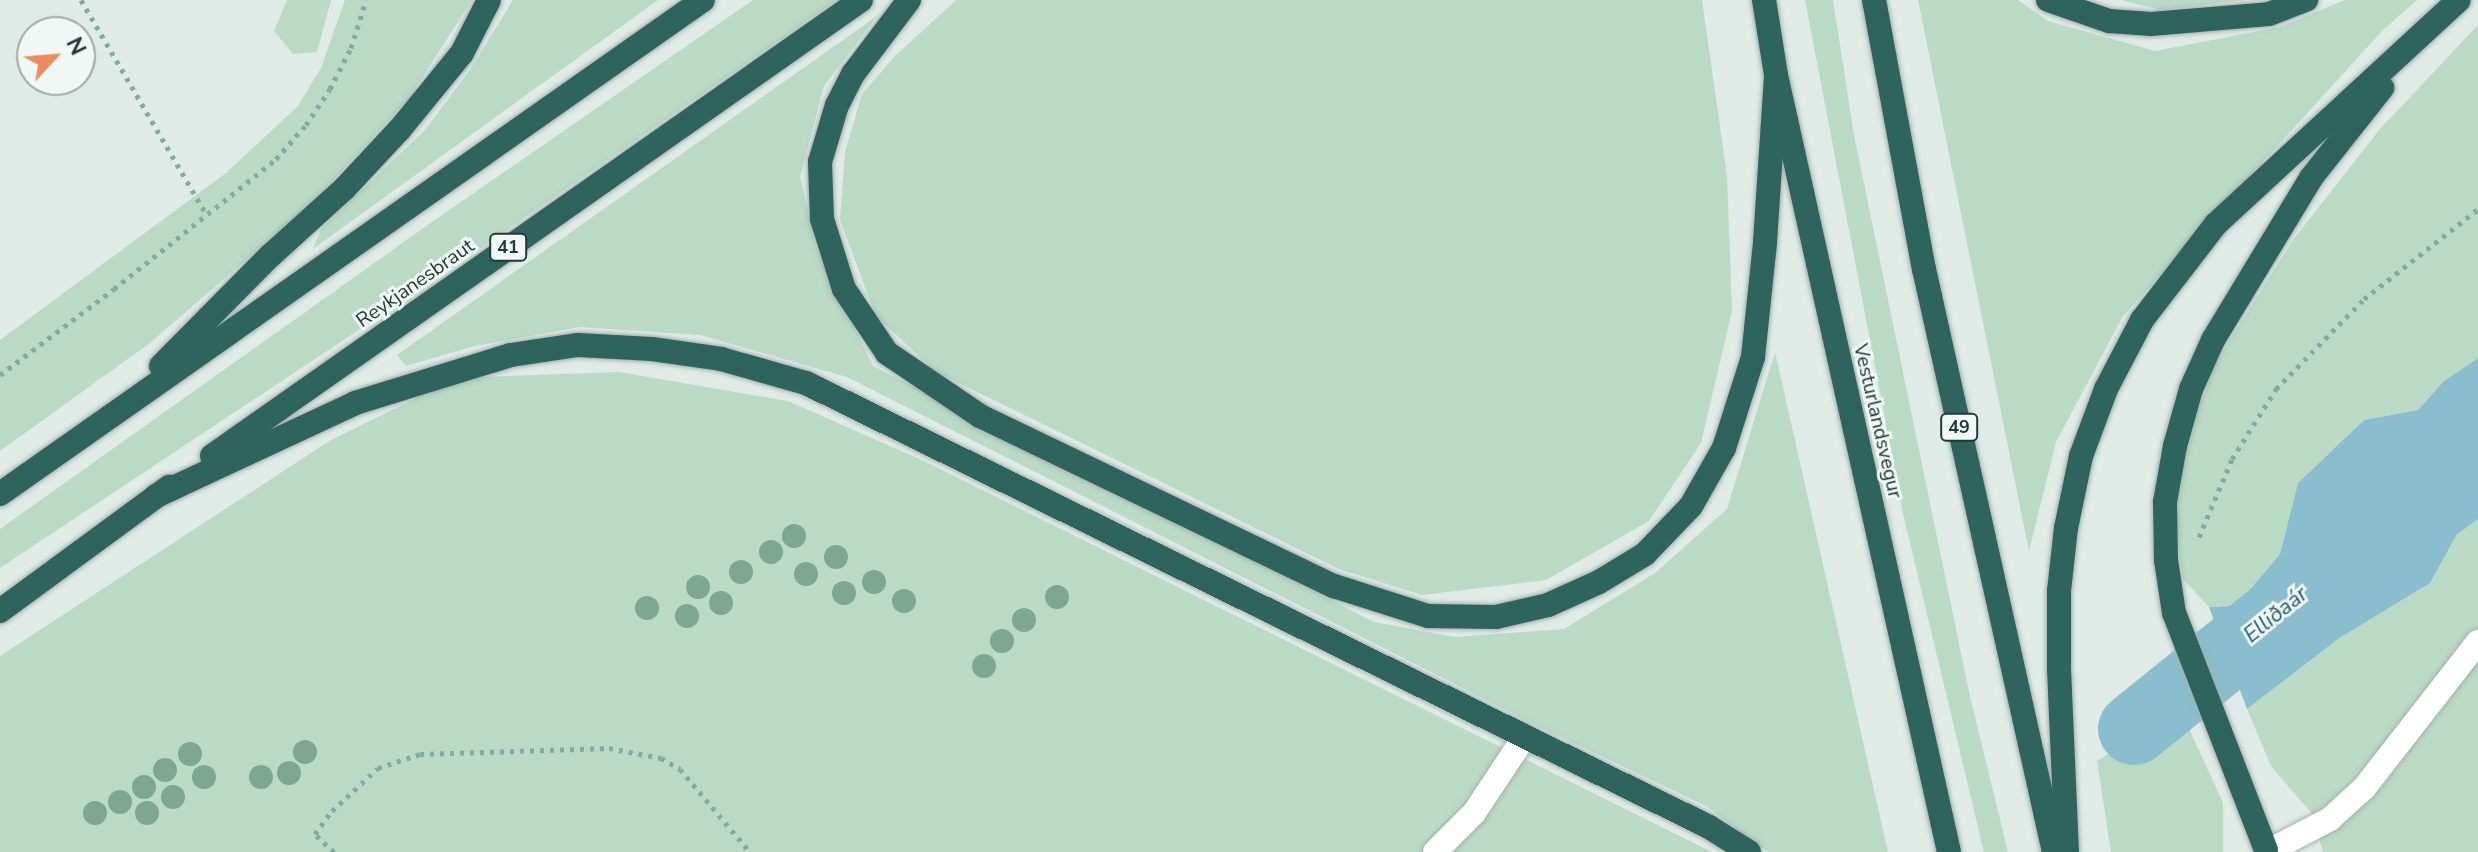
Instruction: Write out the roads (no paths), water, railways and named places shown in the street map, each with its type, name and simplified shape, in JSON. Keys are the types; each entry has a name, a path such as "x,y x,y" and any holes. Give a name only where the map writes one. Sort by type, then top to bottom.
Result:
{"highway":[{"path":"115,412 270,256 344,189 400,129 462,53 489,0"},
{"path":"0,494 703,0"},
{"name":"Reykjanesbraut","path":"0,611 156,496 861,0"},
{"path":"909,0 853,74 837,105 820,162 822,219 844,289 887,353 980,416 1334,586 1428,616 1496,617 1548,605 1599,582 1645,554 1691,506 1724,448 1753,357 1765,242 1776,75"},
{"name":"Vesturlandsvegur","path":"1764,0 1776,75 1949,852"},
{"name":"49","path":"1874,0 1924,269 2054,852"},
{"path":"2048,0 2109,21 2151,24 2269,14 2306,0"},
{"path":"2067,852 2059,670 2059,591 2066,528 2081,456 2106,389 2142,320 2216,224 2459,0"},
{"path":"2267,851 2174,613 2166,560 2165,502 2175,446 2191,389 2213,340 2311,178 2428,30"},
{"path":"156,496 355,403 511,355 578,345 652,349 721,359 806,383 1709,827 1749,852"}],"lane":[{"path":"2267,851 2294,840 2330,819 2365,787 2478,642"},
{"path":"1435,852 1474,813 1525,736"}],"water":[{"path":"2478,358 2478,519 2457,534 2430,583 2338,639 2247,709 2209,607 2236,606 2280,554 2298,483 2364,420 2418,410 2444,381"}],"waterway":[{"name":"Elliðaár","path":"2134,729 2303,593"}]}
